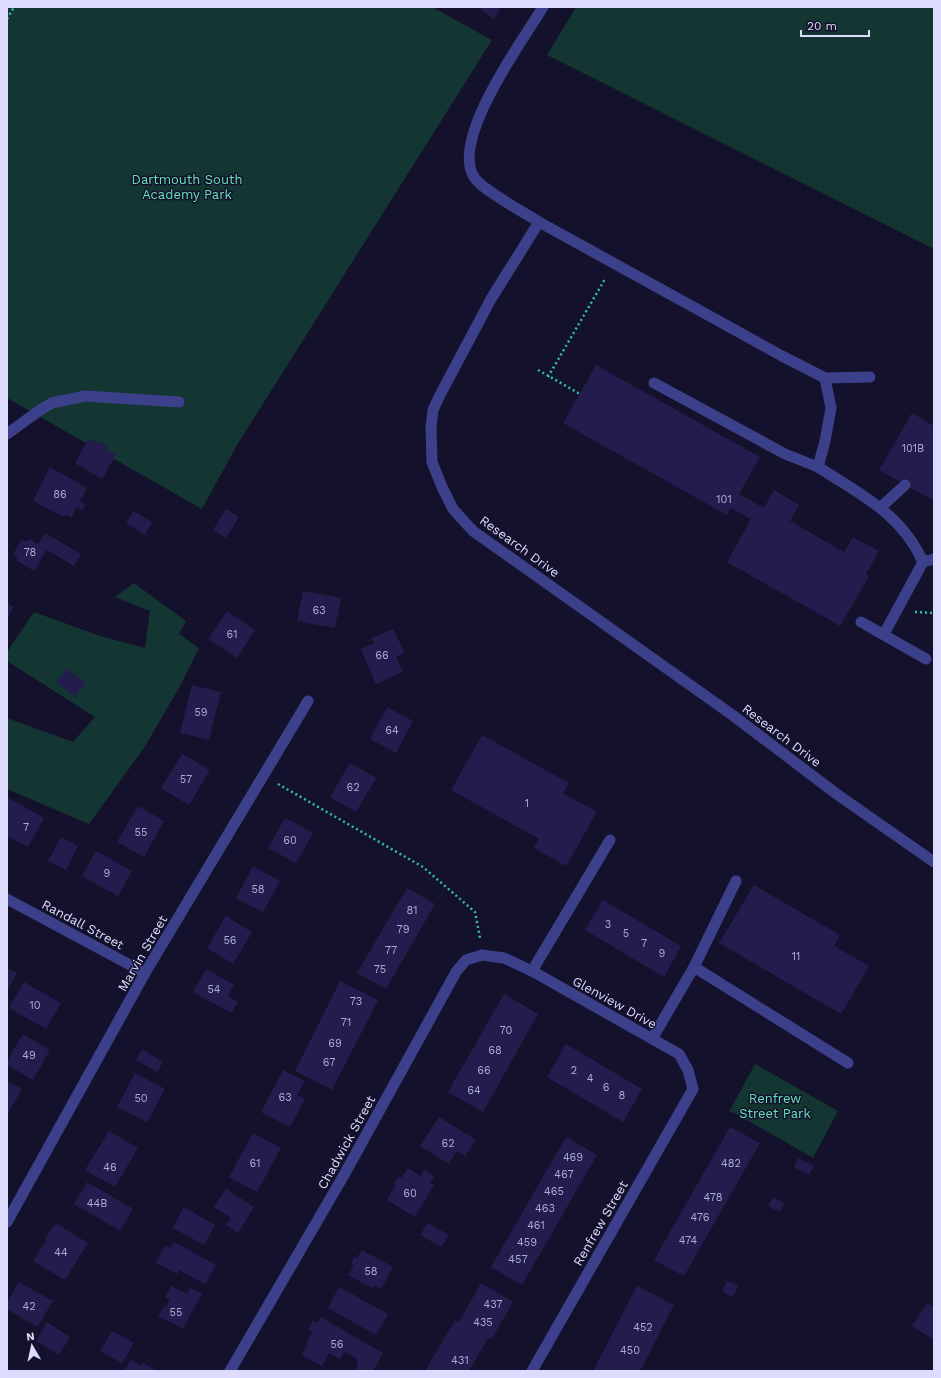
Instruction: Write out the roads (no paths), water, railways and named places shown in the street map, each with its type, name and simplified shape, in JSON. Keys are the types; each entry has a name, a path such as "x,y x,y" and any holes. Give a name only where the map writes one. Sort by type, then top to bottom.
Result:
{"street":[{"path":"543,7 496,81 481,110 472,135 470,165 474,176 482,186 539,222 782,356 826,378 870,377"},
{"name":"Research Drive","path":"539,222 491,299 433,410 431,428 432,462 453,509 473,531 731,714 838,795 934,862"},
{"path":"818,467 825,441 830,408 826,378"},
{"path":"654,383 785,454 818,467 882,507 903,528 929,561 884,634"},
{"path":"7,434 52,403 84,396 179,402"},
{"path":"882,507 905,485"},
{"path":"860,622 884,634 926,659"},
{"name":"Marvin Street","path":"7,1222 145,973 308,701"},
{"path":"532,971 610,840"},
{"path":"652,1039 694,968 736,882"},
{"name":"Randall Street","path":"7,899 145,973"},
{"name":"Chadwick Street","path":"230,1371 344,1176 456,972 466,960 482,955 504,958"},
{"name":"Glenview Drive","path":"504,958 532,971 679,1054 688,1070 693,1089"},
{"path":"694,968 848,1063"},
{"name":"Renfrew Street","path":"532,1371 693,1089"}],"park label":[{"name":"Dartmouth South Academy Park","path":"187,186"},
{"name":"Renfrew Street Park","path":"775,1106"}]}
